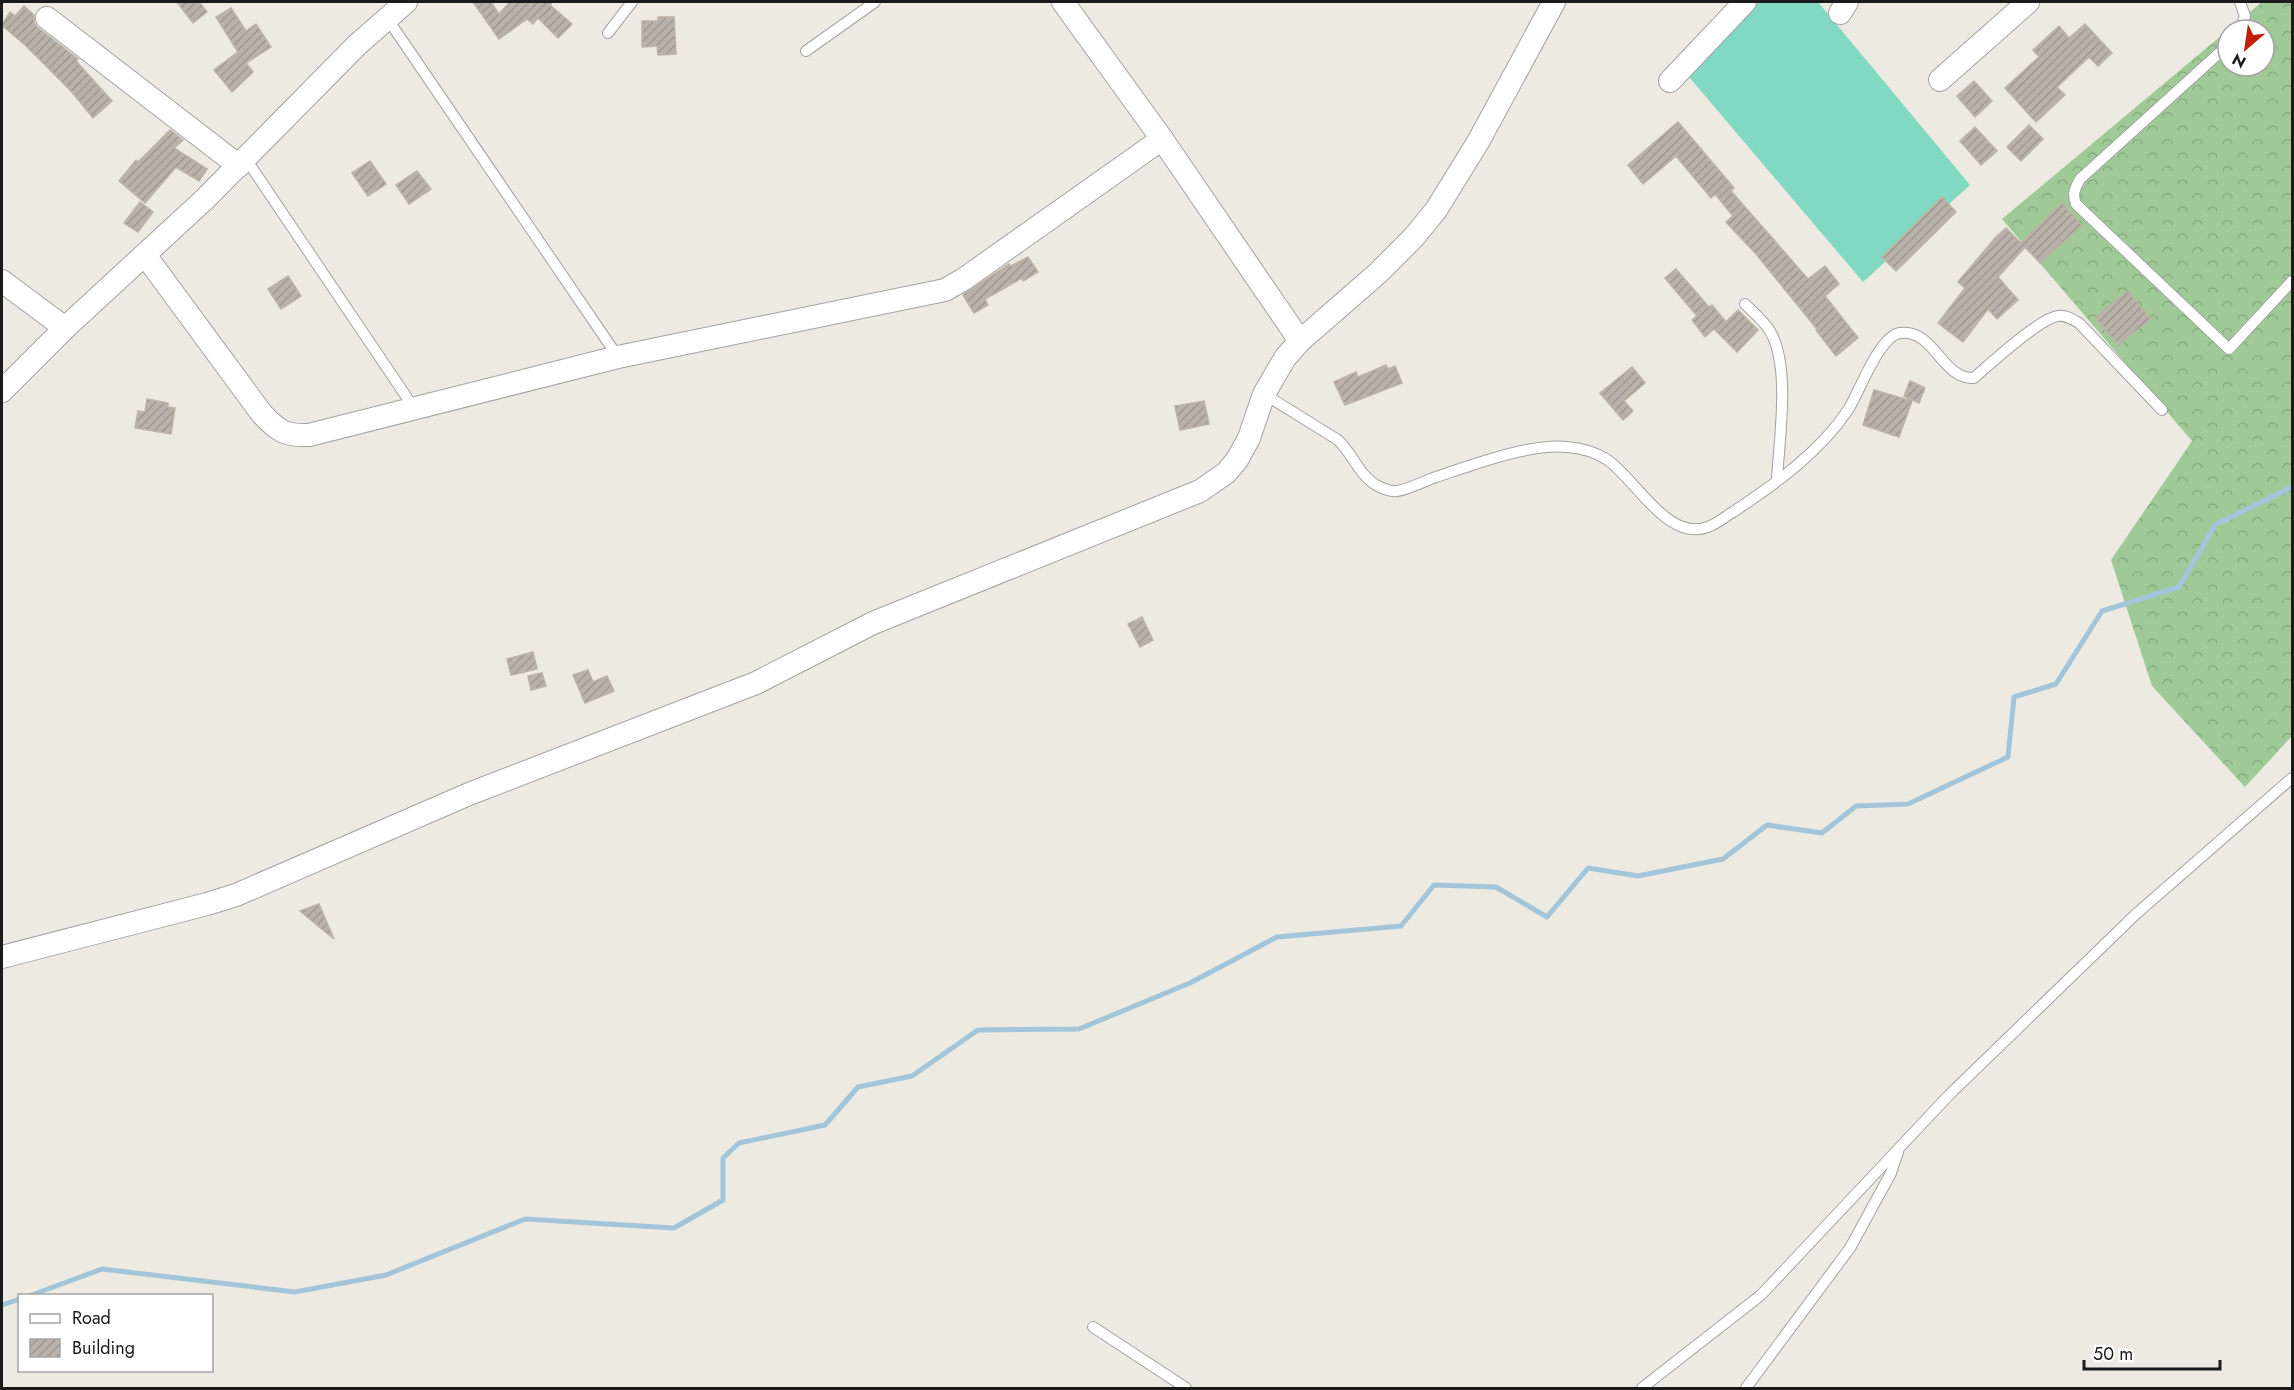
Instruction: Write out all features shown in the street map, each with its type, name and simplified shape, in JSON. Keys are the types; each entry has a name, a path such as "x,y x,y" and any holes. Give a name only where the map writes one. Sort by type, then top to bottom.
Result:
{"street":[{"path":"2,391 65,328 242,162 357,45 406,2"},
{"path":"1063,2 1162,139 1300,341"},
{"path":"2,957 236,895 469,794 756,683 873,623 1186,498 1213,483 1238,460 1249,438 1264,394 1285,358 1300,341 1378,273 1414,237 1436,210 1478,142 1554,2"},
{"path":"1670,81 1745,2"},
{"path":"1940,80 2028,2"},
{"path":"47,18 242,162"},
{"path":"145,255 262,414 284,433 294,436 309,435 618,357 945,290 964,279 1162,139"},
{"path":"2,281 65,328"}],"lane":[{"path":"608,33 632,2"},
{"path":"806,51 875,2"},
{"path":"2240,2 2244,18"},
{"path":"387,18 618,357"},
{"path":"2216,56 2080,179 2073,198 2076,204 2115,243 2229,349 2292,281"},
{"path":"242,162 414,408"},
{"path":"1744,304 1762,320 1771,333 1778,350 1782,370 1778,480"},
{"path":"1264,394 1338,440 1347,448 1369,480 1390,490 1397,491 1465,467 1539,447 1574,448 1607,459 1670,522 1688,528 1709,527 1761,493 1818,446 1847,411 1880,349 1889,338 1900,333 1912,335 1926,342 1959,376 1974,378 2043,322 2060,315 2070,317 2162,410"},
{"path":"1642,1389 1761,1294 1949,1095 2136,914 2292,778"},
{"path":"1746,1389 1850,1248 1891,1173 1899,1148"},
{"path":"1093,1327 1186,1389"}],"green space":[{"path":"1759,2 1818,2 1970,185 1863,282 1684,71"},
{"path":"2262,2 2292,2 2292,736 2245,787 2152,686 2111,560 2192,441 2002,219 2216,40 2216,78 2276,78 2276,18 2243,18"}],"building":[{"path":"177,2 199,2 207,12 193,23"},
{"path":"473,2 491,2 499,14 510,2 552,2 550,5 572,24 558,38 538,18 533,24 527,19 499,39"},
{"path":"24,6 34,15 34,23 38,28 78,59 76,61 112,101 93,118 71,91 2,25 10,12 15,16"},
{"path":"231,8 246,31 256,24 271,47 246,63 253,72 232,92 214,70 238,52 216,17"},
{"path":"658,17 674,17 676,54 658,55 657,46 642,47 642,21 658,21"},
{"path":"2085,24 2112,53 2098,66 2089,57 2057,87 2065,95 2036,122 2005,88 2039,57 2033,50 2059,26 2069,38"},
{"path":"1974,81 1992,101 1975,117 1957,96"},
{"path":"1678,122 1734,188 1731,191 1808,279 1825,266 1839,284 1825,296 1858,338 1836,356 1756,254 1726,222 1733,216 1715,194 1711,198 1676,156 1643,184 1628,165"},
{"path":"2029,125 2043,139 2021,161 2007,147"},
{"path":"1975,127 1997,151 1981,165 1960,141"},
{"path":"170,130 183,140 174,148 207,169 199,181 176,167 145,203 119,181 136,160 138,162"},
{"path":"370,161 386,184 368,196 352,173"},
{"path":"417,171 431,189 409,204 396,185"},
{"path":"1942,197 1956,212 1896,271 1882,257"},
{"path":"140,202 153,212 138,232 124,223"},
{"path":"2062,203 2082,225 2040,263 2025,247 1998,277 2018,300 1997,319 1988,309 1963,342 1938,323 1965,288 1958,282 1996,237 2006,228 2021,243"},
{"path":"1028,257 1038,272 1023,281 1022,278 985,299 988,305 974,313 963,295 1009,264 1011,266"},
{"path":"1676,269 1709,307 1712,305 1726,322 1738,310 1758,330 1737,352 1714,329 1705,337 1692,320 1697,316 1665,278"},
{"path":"288,276 301,296 281,309 268,289"},
{"path":"2128,291 2151,319 2118,345 2095,317"},
{"path":"1386,365 1388,369 1395,366 1402,383 1345,405 1334,382 1356,372 1358,377"},
{"path":"1632,367 1645,383 1624,401 1633,411 1623,420 1600,393"},
{"path":"1910,381 1925,388 1919,403 1904,396"},
{"path":"1874,390 1912,401 1899,437 1863,425"},
{"path":"147,399 168,403 168,407 175,408 171,434 135,428 138,411 145,412"},
{"path":"1204,401 1209,424 1180,430 1175,406"},
{"path":"1142,617 1153,640 1140,647 1128,624"},
{"path":"533,652 537,669 511,675 507,659"},
{"path":"588,670 593,682 607,676 614,691 585,703 573,675"},
{"path":"542,673 546,686 531,690 528,676"},
{"path":"319,904 334,939 300,911"}],"waterway":[{"path":"34,1294 102,1269 295,1292 386,1275 525,1219 674,1228 723,1200 723,1158 739,1143 825,1125 858,1087 912,1076 978,1030 1079,1029 1190,983 1277,937 1401,926 1434,885 1496,887 1547,917 1588,868 1638,876 1723,859 1767,825 1822,833 1856,806 1908,804 2008,757 2014,697 2056,684 2102,611 2179,587 2215,525 2292,487"},
{"path":"2,1305 18,1300"}]}
